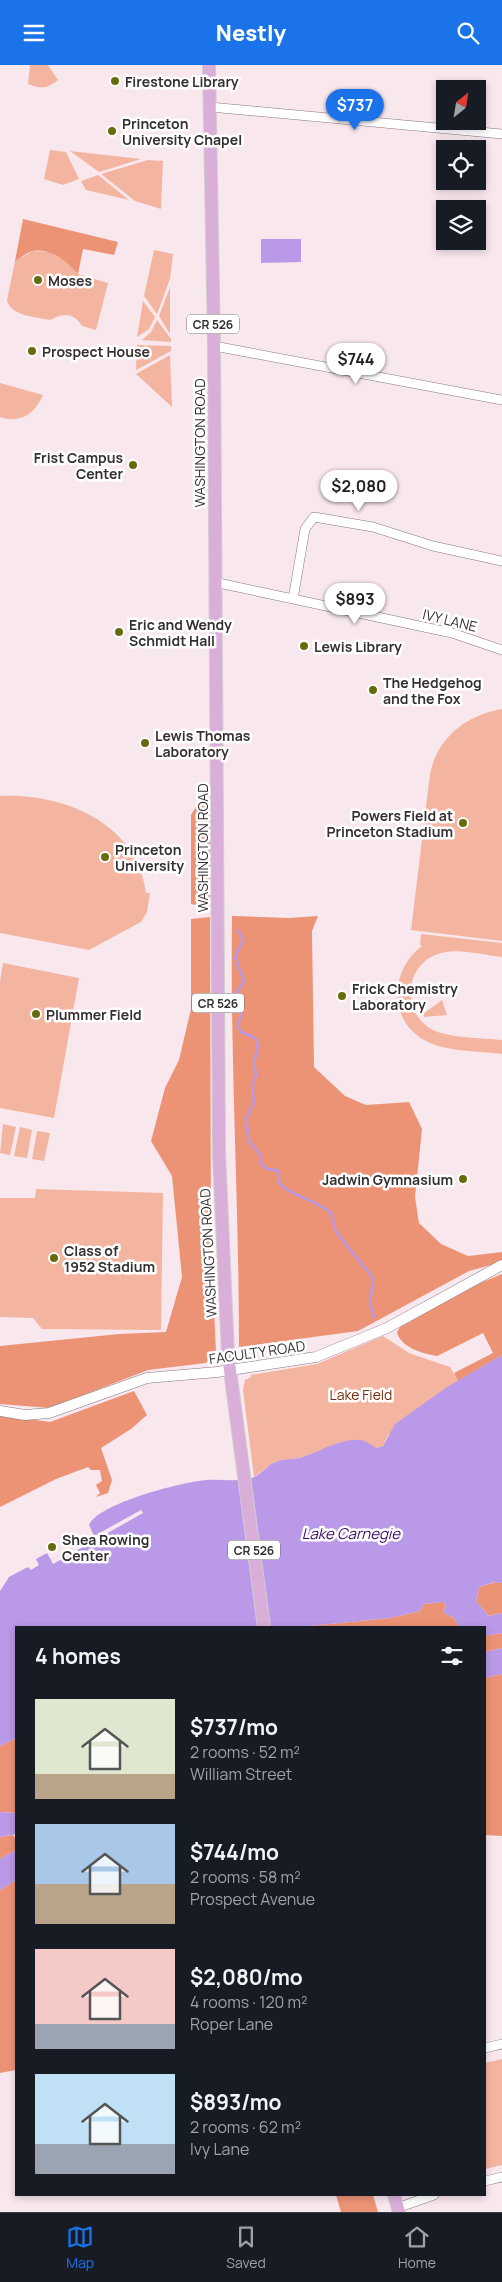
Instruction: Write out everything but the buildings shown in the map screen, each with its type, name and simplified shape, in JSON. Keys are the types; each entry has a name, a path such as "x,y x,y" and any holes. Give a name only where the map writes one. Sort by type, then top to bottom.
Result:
{"main road":[{"name":"WASHINGTON ROAD","path":"209,65 214,346 219,1154 224,1290 230,1370 264,1626"},
{"path":"394,2196 398,2210"}],"street":[{"path":"210,107 502,134"},
{"path":"214,346 502,400"},
{"path":"293,599 305,529 314,517 373,527 433,546 502,561"},
{"name":"IVY LANE","path":"214,582 452,633 502,650"},
{"name":"FACULTY ROAD","path":"0,1411 25,1415 50,1413 136,1380 299,1361 345,1347 387,1328 502,1265"},
{"path":"486,2048 502,2044"},
{"path":"486,2181 502,2177"},
{"path":"398,2210 432,2196"}],"green space":[{"path":"30,65 48,65 58,80 44,87 28,84"},
{"path":"50,150 66,152 79,179 63,185 44,179"},
{"path":"70,151 141,159 99,172"},
{"path":"148,160 163,161 161,209 135,201 101,174"},
{"path":"98,175 129,200 86,190 81,181"},
{"path":"154,250 173,254 170,279 157,314 144,296"},
{"path":"33,251 50,252 67,262 78,274 108,283 96,330 82,326 79,321 68,315 50,320 18,313 9,305 7,300 15,261"},
{"path":"170,287 170,334 159,316"},
{"path":"143,301 155,317 149,329 137,337"},
{"path":"157,320 171,339 171,342 142,340 151,332"},
{"path":"137,345 171,346 171,351 136,370"},
{"path":"170,355 172,407 136,374"},
{"path":"0,383 43,395 36,407 26,416 7,419 0,417"},
{"name":"Powers Field at Princeton Stadium","path":"502,709 502,941 411,930 430,774 434,761 439,749 455,730 477,717"},
{"path":"0,796 24,796 49,800 72,807 94,817 113,831 128,848 140,869 146,893 150,893 147,912 141,922 89,950 0,933"},
{"path":"421,934 502,943 502,957 455,951 441,953 429,958 414,977 411,1001 415,1012 422,1022 433,1030 457,1036 502,1040 502,1054 456,1050 438,1046 416,1035 406,1024 400,1011 397,997 399,983 403,969 422,946 420,945"},
{"name":"Plummer Field","path":"3,963 79,978 54,1118 0,1108 0,981"},
{"path":"442,1000 447,1015 424,1017 423,1014"},
{"path":"3,1124 16,1127 10,1155 0,1153"},
{"path":"20,1127 32,1130 27,1158 14,1156"},
{"path":"37,1131 50,1133 44,1161 32,1159"},
{"path":"36,1189 163,1193 161,1330 42,1329 33,1318 0,1317 0,1198 35,1198"},
{"name":"Lake Field","path":"383,1336 409,1353 450,1367 458,1381 388,1435 383,1446 377,1448 339,1443 304,1457 274,1462 254,1477 243,1390 245,1380 251,1377 251,1375 317,1364"},
{"path":"502,2059 502,2165 486,2169 486,2063"}],"shaded area":[{"path":"23,219 118,242 114,255 83,249 78,274 64,261 46,252 31,252 15,261"},
{"path":"197,805 210,806 210,908 191,904 191,815"},
{"path":"232,916 288,918 318,916 312,931 314,1067 345,1096 366,1105 409,1102 422,1129 415,1197 419,1223 441,1244 468,1256 502,1252 502,1262 469,1271 358,1331 239,1347 232,1024"},
{"path":"210,917 211,1243 216,1352 206,1363 148,1370 50,1408 0,1404 0,1346 119,1334 166,1332 182,1277 172,1176 151,1141 165,1088 179,1060 191,1009 191,919"},
{"path":"502,1274 502,1355 458,1381 454,1373 493,1353 483,1333 437,1356 425,1354 407,1346 399,1337 397,1332 400,1327 475,1285"},
{"path":"134,1391 147,1415 131,1429 101,1448 112,1480 108,1493 96,1497 100,1493 96,1485 102,1481 100,1470 91,1470 88,1467 56,1479 0,1507 0,1415 50,1422"},
{"path":"496,1582 502,1583 502,1613 489,1616 476,1601 479,1587"},
{"path":"443,1602 446,1605 443,1612 454,1618 458,1626 309,1626 390,1618 420,1611 424,1604"},
{"path":"502,1633 502,1648 486,1652 486,1636"},
{"path":"502,1674 502,1836 486,1835 486,1678"},
{"path":"15,1738 15,1813 0,1812 0,1746"},
{"path":"13,1835 15,1838 15,1851 0,1859 0,1837"},
{"path":"15,1881 15,2070 0,2073 0,1890"},
{"path":"336,2196 373,2196 378,2212 341,2212"}],"water":[{"path":"261,239 301,239 301,262 261,263"},
{"name":"Lake Carnegie","path":"502,1355 502,1583 495,1582 479,1587 476,1601 489,1616 502,1613 502,1633 486,1636 486,1626 458,1626 454,1618 443,1612 446,1605 443,1602 424,1604 420,1611 390,1618 309,1626 15,1626 15,1738 0,1746 0,1591 9,1577 28,1567 31,1570 39,1565 36,1559 47,1553 51,1560 94,1536 89,1525 96,1517 108,1509 142,1495 161,1489 207,1480 252,1478 277,1461 303,1457 346,1441 361,1440 377,1448 383,1446 395,1424 447,1387"},
{"path":"502,1648 502,1674 486,1678 486,1652"},
{"path":"0,1812 15,1813 15,1834 0,1837"},
{"path":"15,1851 15,1881 0,1890 0,1859"}],"pier":[{"path":"141,1510 143,1513 53,1564 51,1560"}],"waterway":[{"path":"238,930 243,940 235,957 244,981 237,992 238,1003 242,1010 238,1026 241,1032 255,1038 258,1045 254,1063 256,1075 252,1088 254,1102 246,1119 249,1141 261,1156 260,1161 263,1166 267,1169 277,1170 279,1182 282,1186 331,1213 336,1232 373,1278 370,1304 374,1317"}],"place":[{"name":"Firestone Library","path":"115,81"},
{"name":"Princeton University Chapel","path":"112,131"},
{"name":"Moses","path":"38,280"},
{"name":"Prospect House","path":"32,351"},
{"name":"Frist Campus Center","path":"133,465"},
{"name":"Eric and Wendy Schmidt Hall","path":"119,632"},
{"name":"Lewis Library","path":"304,646"},
{"name":"The Hedgehog and the Fox","path":"373,690"},
{"name":"Lewis Thomas Laboratory","path":"145,743"},
{"name":"Powers Field at Princeton Stadium","path":"463,823"},
{"name":"Princeton University","path":"105,857"},
{"name":"Frick Chemistry Laboratory","path":"342,996"},
{"name":"Plummer Field","path":"36,1014"},
{"name":"Jadwin Gymnasium","path":"463,1179"},
{"name":"Class of 1952 Stadium","path":"54,1258"},
{"name":"Shea Rowing Center","path":"52,1547"}]}
